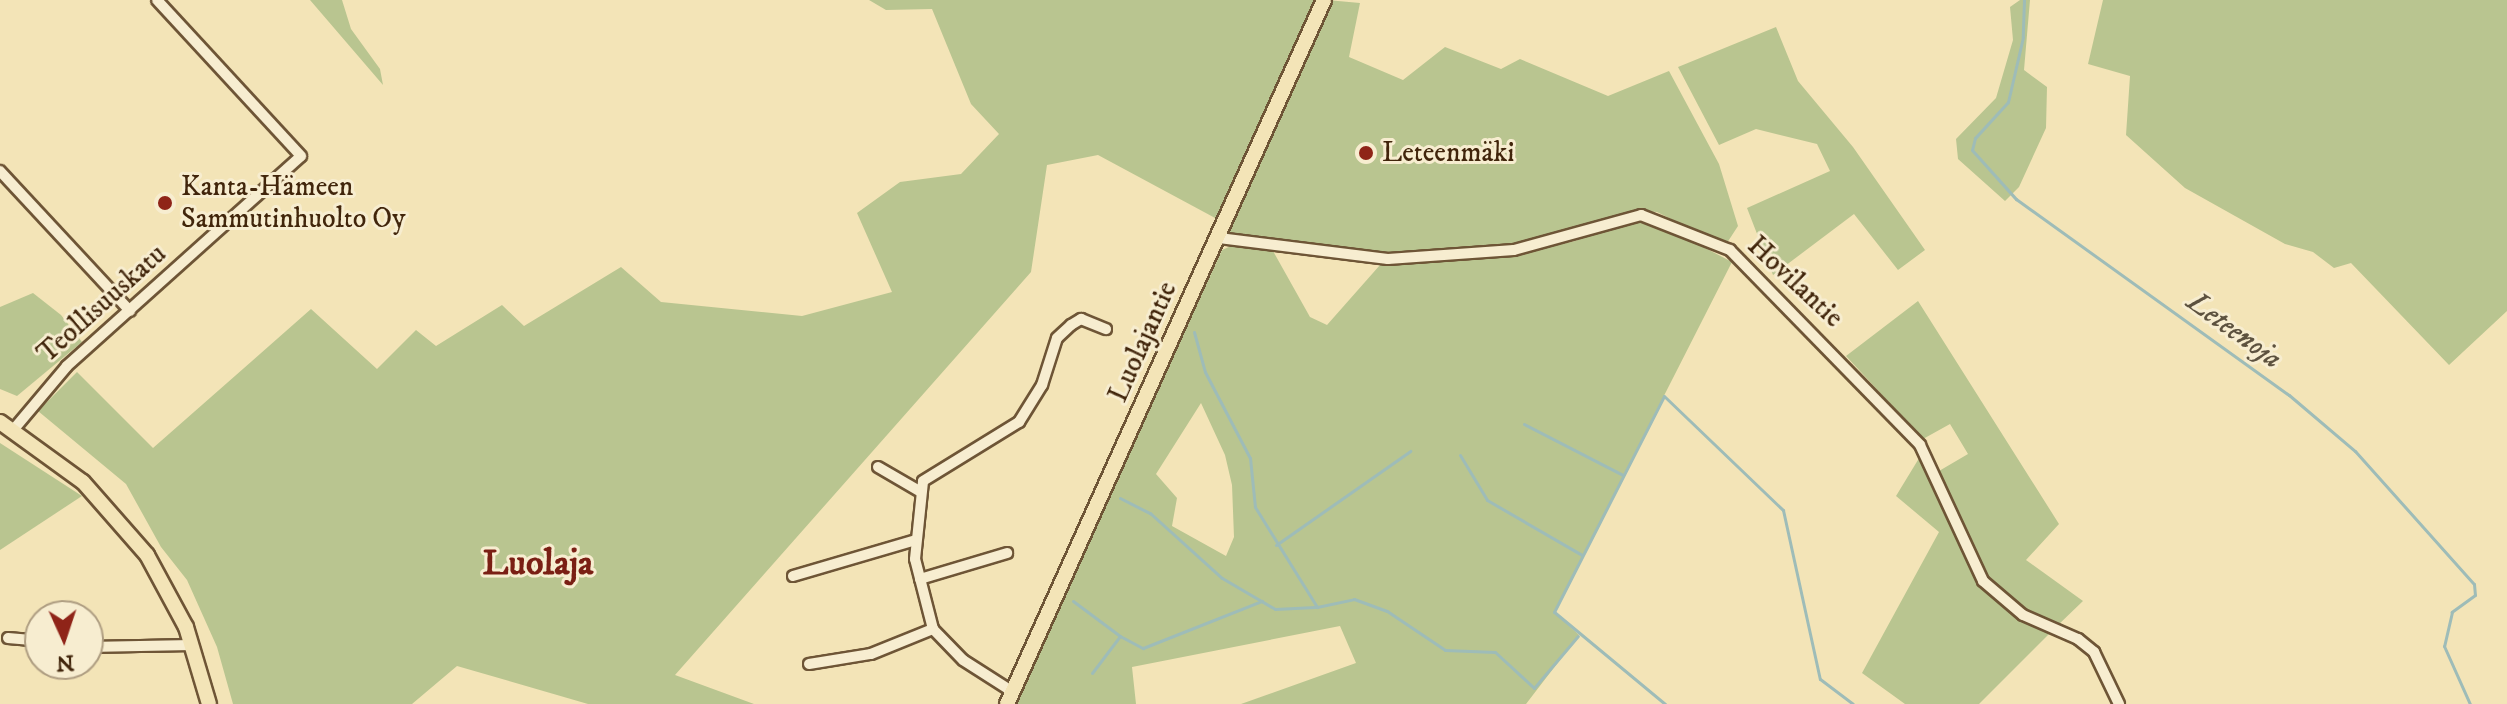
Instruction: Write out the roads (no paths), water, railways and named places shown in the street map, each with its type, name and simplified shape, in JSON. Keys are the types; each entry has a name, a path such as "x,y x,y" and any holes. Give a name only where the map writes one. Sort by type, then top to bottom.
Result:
{"main road":[{"name":"Luolajantie","path":"1010,698 1324,0"},
{"path":"0,422 14,429 83,482 128,530 168,589 192,645 209,704"}],"street":[{"name":"Teollisuuskatu","path":"14,429 67,366 301,156 157,0"},
{"path":"0,171 130,311"},
{"name":"Hovilantie","path":"1219,238 1388,259 1514,250 1641,215 1730,250 1920,445 1968,559 1983,581 2023,615 2078,639 2094,652 2119,704"},
{"path":"922,486 1019,422 1042,385 1057,338 1071,325 1081,319 1106,329"},
{"path":"878,467 922,486"},
{"path":"922,486 916,540 920,579 933,629 963,660 1010,698"},
{"path":"793,576 916,540"},
{"path":"920,579 1007,553"},
{"path":"809,664 871,654 933,629"},
{"path":"8,638 24,640"},
{"path":"104,647 192,645"}],"waterway":[{"name":"Leteenoja","path":"2024,0 2023,37 2008,102 1975,138 1972,150 2016,199 2289,395 2355,451 2474,584 2475,595 2452,612 2444,646 2470,704"},
{"path":"1194,332 1205,372 1250,458 1255,507 1317,607 1354,599 1387,611 1445,650 1495,652 1534,688 1578,636"},
{"path":"1665,704 1554,612 1664,396 1783,510 1820,679 1853,704"},
{"path":"1524,424 1623,475"},
{"path":"1276,545 1410,451"},
{"path":"1460,455 1487,500 1582,555"},
{"path":"1120,498 1150,513 1222,578 1275,609 1315,607"},
{"path":"1073,601 1120,636"},
{"path":"1092,673 1120,636 1143,648 1262,601"}],"place":[{"name":"Leteenmäki","path":"1366,153"},
{"name":"Kanta-Hämeen Sammutinhuolto Oy","path":"165,203"}],"district":[{"name":"Luolaja","path":"538,564"}]}
